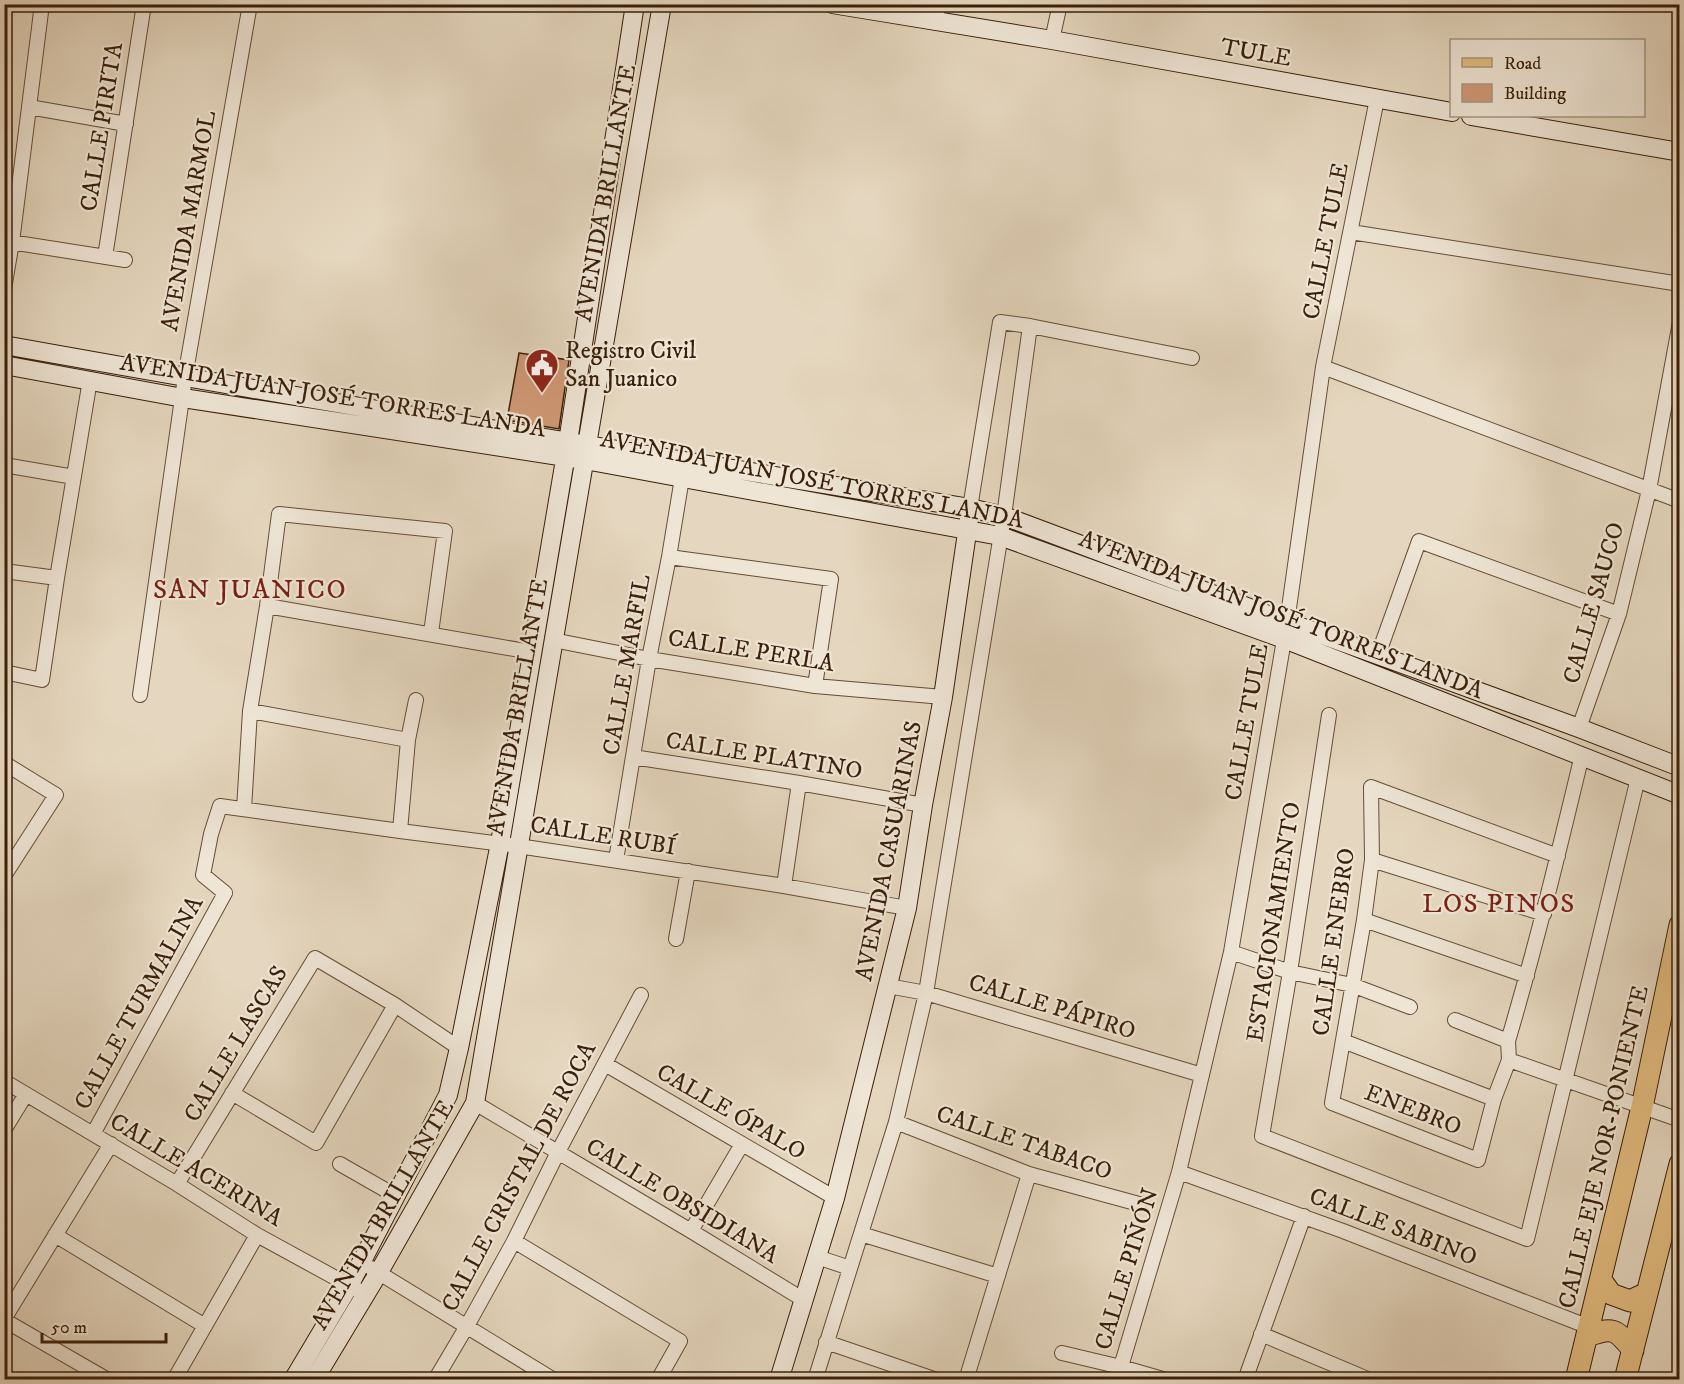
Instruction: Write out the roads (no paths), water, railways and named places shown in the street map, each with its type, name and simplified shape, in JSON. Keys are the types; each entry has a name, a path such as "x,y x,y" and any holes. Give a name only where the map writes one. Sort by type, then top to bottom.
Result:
{"main road":[{"name":"AVENIDA BRILLANTE","path":"293,1380 349,1286 448,1095 500,843 566,450 635,4"},
{"name":"AVENIDA BRILLANTE","path":"314,1380 379,1272 475,1103 662,4"},
{"name":"TULE","path":"832,4 937,14 1052,40 1450,112"},
{"path":"1477,117 1680,152"},
{"name":"AVENIDA JUAN JOSÉ TORRES LANDA","path":"4,345 566,450"},
{"name":"AVENIDA JUAN JOSÉ TORRES LANDA","path":"4,365 183,398 970,508 1004,516 1285,630 1680,795"},
{"name":"AVENIDA JUAN JOSÉ TORRES LANDA","path":"586,453 682,478 1000,536 1285,630 1378,655 1680,767"},
{"name":"AVENIDA CASUARINAS","path":"779,1380 835,1198 907,908 943,697 970,508"},
{"name":"CALLE EJE NOR-PONIENTE","path":"1576,1380 1642,1107 1680,925"},
{"path":"1631,1378 1633,1350 1680,1164"},
{"path":"1600,1280 1611,1294 1630,1301 1647,1293"},
{"path":"1588,1331 1607,1329 1620,1334 1633,1350"}],"street":[{"path":"4,288 8,242 42,4"},
{"name":"CALLE PIRITA","path":"105,257 144,4"},
{"name":"AVENIDA MARMOL","path":"140,695 185,377 250,4"},
{"path":"1052,40 1060,4"},
{"name":"CALLE TULE","path":"1179,1172 1231,952 1285,630 1323,367 1377,99"},
{"path":"29,107 126,124"},
{"path":"1351,232 1680,284"},
{"path":"8,242 125,260"},
{"name":"AVENIDA CASUARINAS","path":"970,508 1000,322 1030,326"},
{"name":"CALLE SAUCO","path":"1579,728 1619,614 1649,490 1680,322"},
{"path":"814,1380 896,1122 926,993 1004,516 1030,326 1192,358"},
{"path":"1323,367 1680,501"},
{"path":"4,672 42,680 90,380"},
{"path":"4,465 74,477"},
{"name":"CALLE MARFIL","path":"616,860 649,658 682,478"},
{"path":"244,809 250,711 279,514 445,531 431,633"},
{"path":"1378,655 1419,541 1619,614"},
{"path":"669,557 831,579 815,686"},
{"path":"4,571 57,578"},
{"path":"267,606 531,652"},
{"name":"CALLE PERLA","path":"553,640 815,686 943,697"},
{"path":"400,831 408,740 416,699"},
{"path":"250,711 408,740"},
{"name":"ESTACIONAMIENTO","path":"1329,715 1290,972 1262,1136 1527,1239 1565,1081"},
{"path":"1343,1041 1494,1099 1509,1060 1508,1041 1544,914 1582,755"},
{"name":"CALLE PLATINO","path":"633,757 799,783 923,806"},
{"path":"4,763 56,795 4,876"},
{"path":"1565,1081 1638,778"},
{"path":"784,886 799,783"},
{"name":"CALLE ENEBRO","path":"1332,1103 1364,920 1372,860 1371,787 1558,856"},
{"name":"CALLE RUBÍ","path":"225,893 203,875 211,834 220,806 616,860 907,908"},
{"path":"1372,860 1544,914"},
{"path":"676,939 688,872"},
{"name":"CALLE TURMALINA","path":"93,1134 225,893"},
{"path":"1364,920 1527,976"},
{"path":"1231,952 1290,972 1352,985 1410,1007"},
{"name":"CALLE LASCAS","path":"177,1184 315,958 395,1005"},
{"name":"CALLE PÁPIRO","path":"888,986 926,993 1202,1075"},
{"name":"CALLE CRISTAL DE ROCA","path":"435,1380 514,1240 642,994"},
{"path":"232,1093 316,1143 395,1005 459,1048"},
{"path":"1455,1020 1508,1041"},
{"path":"1509,1060 1680,1120"},
{"name":"CALLE ÓPALO","path":"605,1064 835,1198"},
{"name":"CALLE ACERINA","path":"4,1081 177,1184 257,1235 366,1294"},
{"path":"4,1130 26,1094"},
{"name":"ENEBRO","path":"1332,1103 1478,1160 1494,1099"},
{"name":"CALLE OBSIDIANA","path":"475,1103 804,1300"},
{"name":"CALLE TABACO","path":"896,1122 1029,1174 1138,1204"},
{"name":"CALLE TURMALINA","path":"4,1320 111,1144"},
{"path":"691,1231 742,1144"},
{"path":"340,1164 396,1196"},
{"name":"CALLE SABINO","path":"1179,1172 1304,1216 1588,1331"},
{"name":"CALLE PIÑÓN","path":"1119,1373 1179,1172"},
{"path":"966,1380 1029,1174"},
{"path":"1245,1380 1304,1216"},
{"path":"861,1234 998,1276"},
{"path":"174,1380 257,1235"},
{"path":"55,1236 205,1326"},
{"path":"514,1240 680,1341 658,1380"},
{"path":"817,1257 850,1268"},
{"path":"361,1262 554,1380"},
{"path":"4,1320 108,1380"},
{"path":"1261,1334 1370,1380"},
{"path":"826,1342 937,1380"},
{"path":"1062,1353 1119,1373 1166,1380"}],"place":[{"name":"Registro Civil San Juanico","path":"542,394"}],"district":[{"name":"SAN JUANICO","path":"250,590"},
{"name":"LOS PINOS","path":"1499,904"}]}
